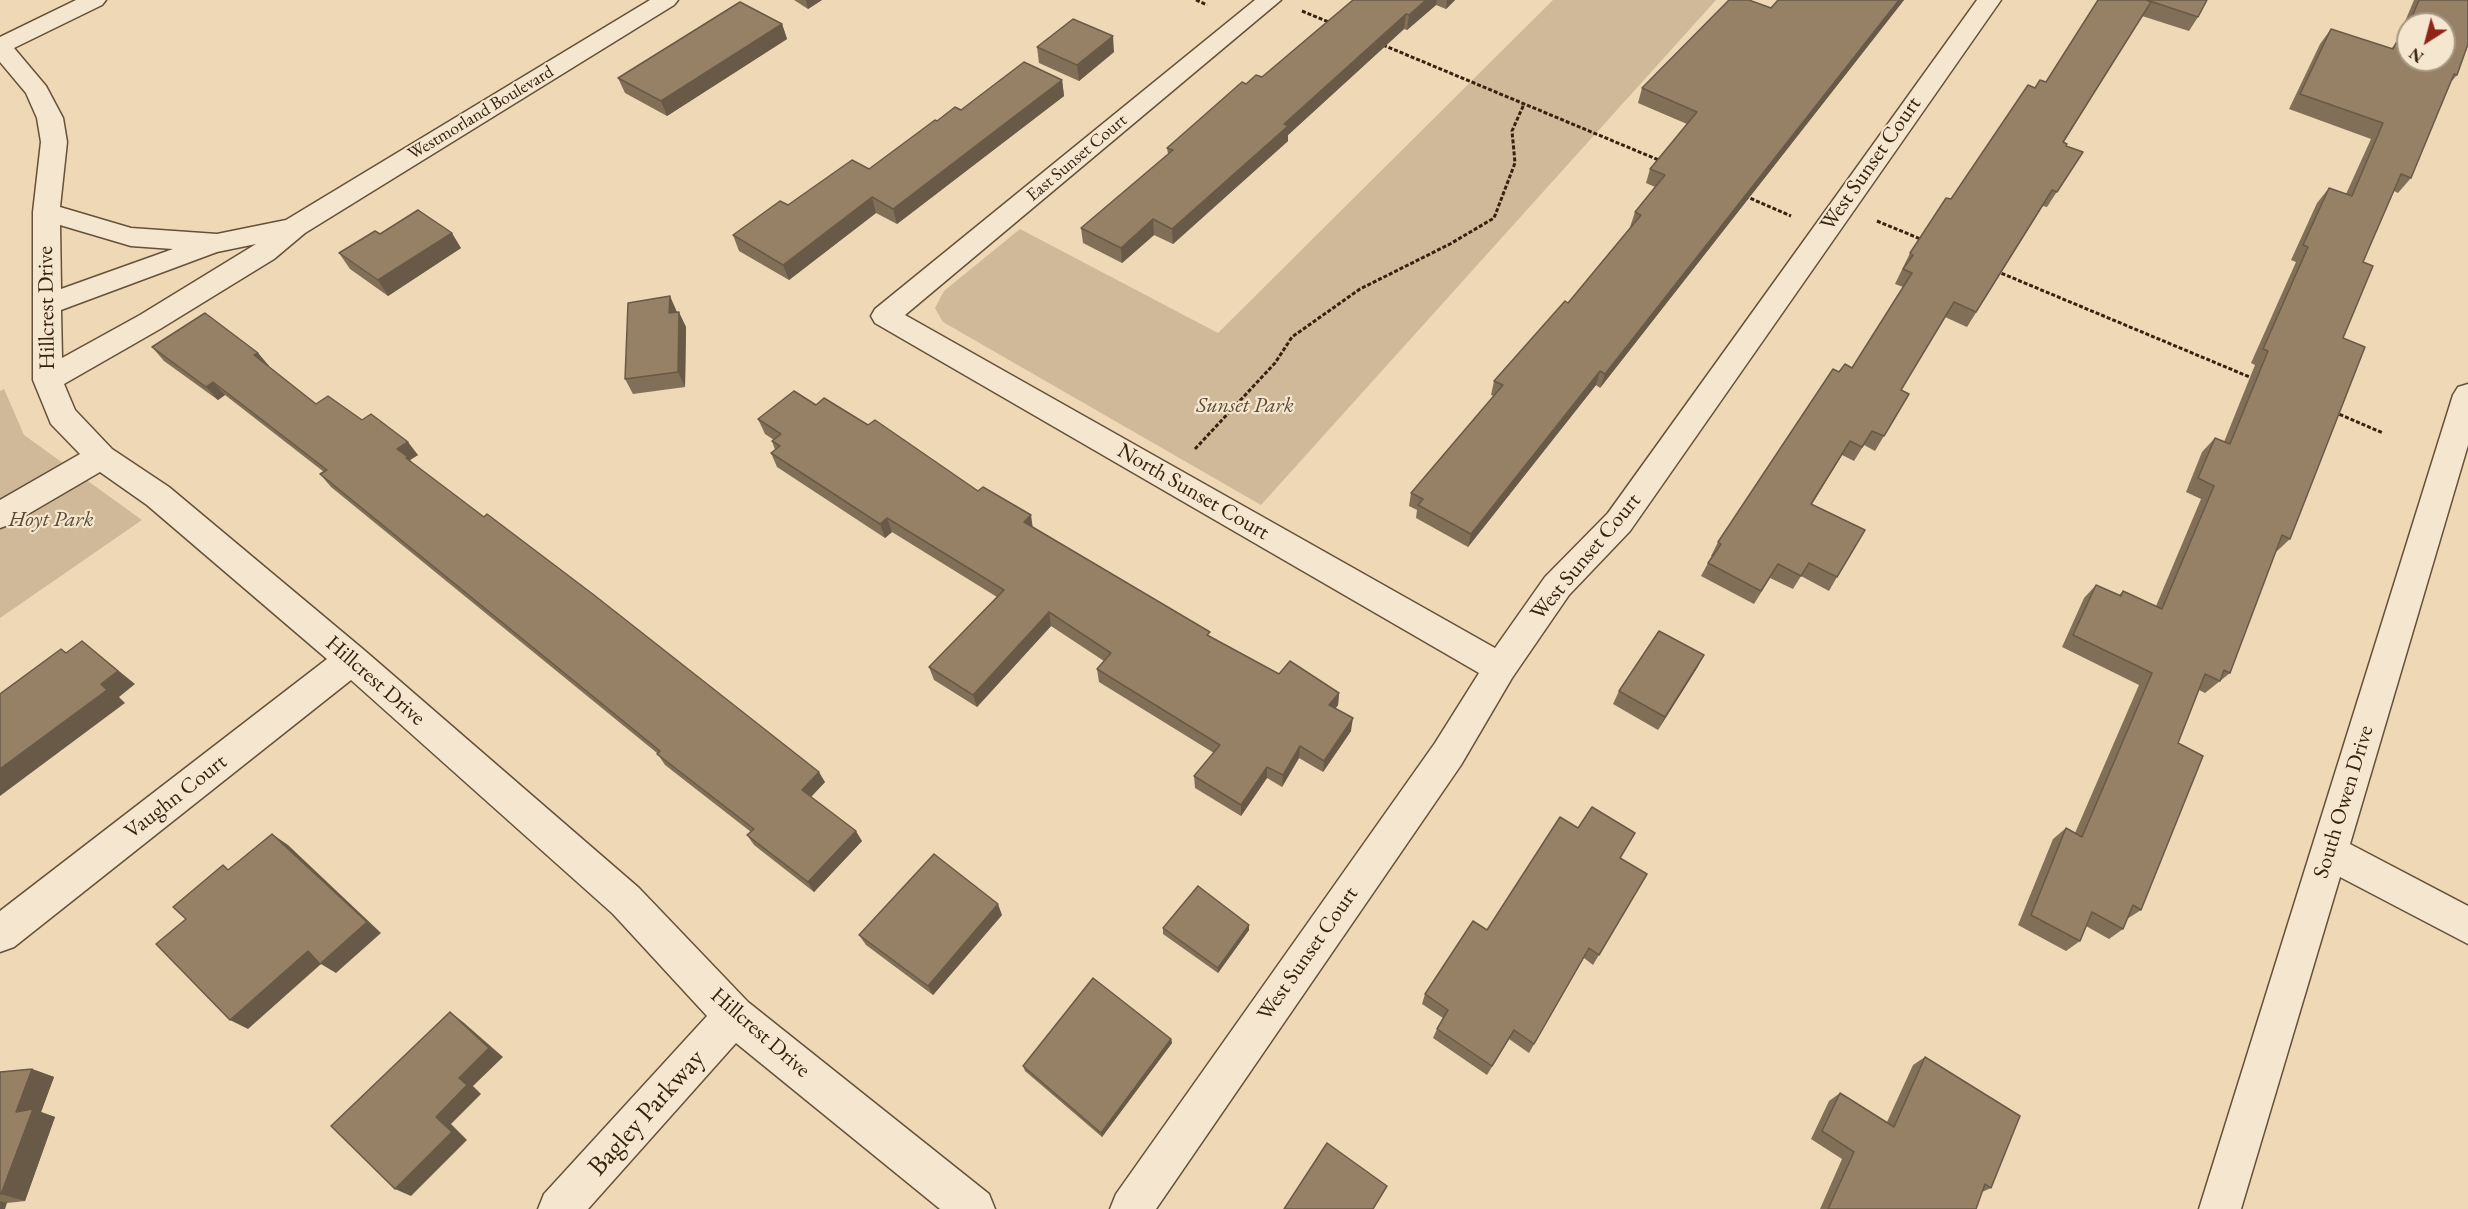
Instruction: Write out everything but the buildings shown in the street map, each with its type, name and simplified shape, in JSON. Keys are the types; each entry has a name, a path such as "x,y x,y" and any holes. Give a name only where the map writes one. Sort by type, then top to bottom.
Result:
{"street":[{"path":"0,47 94,0"},
{"name":"Westmorland Boulevard","path":"48,380 150,322 264,252 295,227 666,0"},
{"name":"East Sunset Court","path":"885,316 1269,0"},
{"name":"West Sunset Court","path":"1131,1209 1448,754 1500,668 1557,586 1620,522 1989,0"},
{"name":"Hillcrest Drive","path":"0,47 37,91 50,118 54,142 46,212 48,380 62,416 101,456 158,496 352,660 627,901 734,1016 974,1209"},
{"name":"Westmorland Boulevard","path":"46,212 131,237 217,243"},
{"name":"Westmorland Boulevard","path":"47,305 217,243 295,227"},
{"name":"North Sunset Court","path":"885,316 1500,668"},
{"name":"South Owen Drive","path":"2220,1209 2468,395"},
{"path":"0,515 101,456"},
{"name":"Vaughn Court","path":"0,934 352,660"},
{"path":"2329,852 2468,926"},
{"name":"Bagley Parkway","path":"559,1209 734,1016"}],"path":[{"path":"1298,9 1341,27"},
{"path":"1374,41 1664,163"},
{"path":"1168,478 1275,363 1292,337 1360,289 1450,244 1494,218 1515,163 1512,131 1524,104"},
{"path":"1739,194 1930,243"},
{"path":"1996,271 2262,382"},
{"path":"2328,410 2383,433"}],"green space":[{"name":"Sunset Park","path":"1553,0 1716,0 1261,505 943,322 935,308 944,291 1020,229 1218,333"},
{"name":"Hoyt Park","path":"4,389 24,435 142,520 0,618 0,391"}]}
